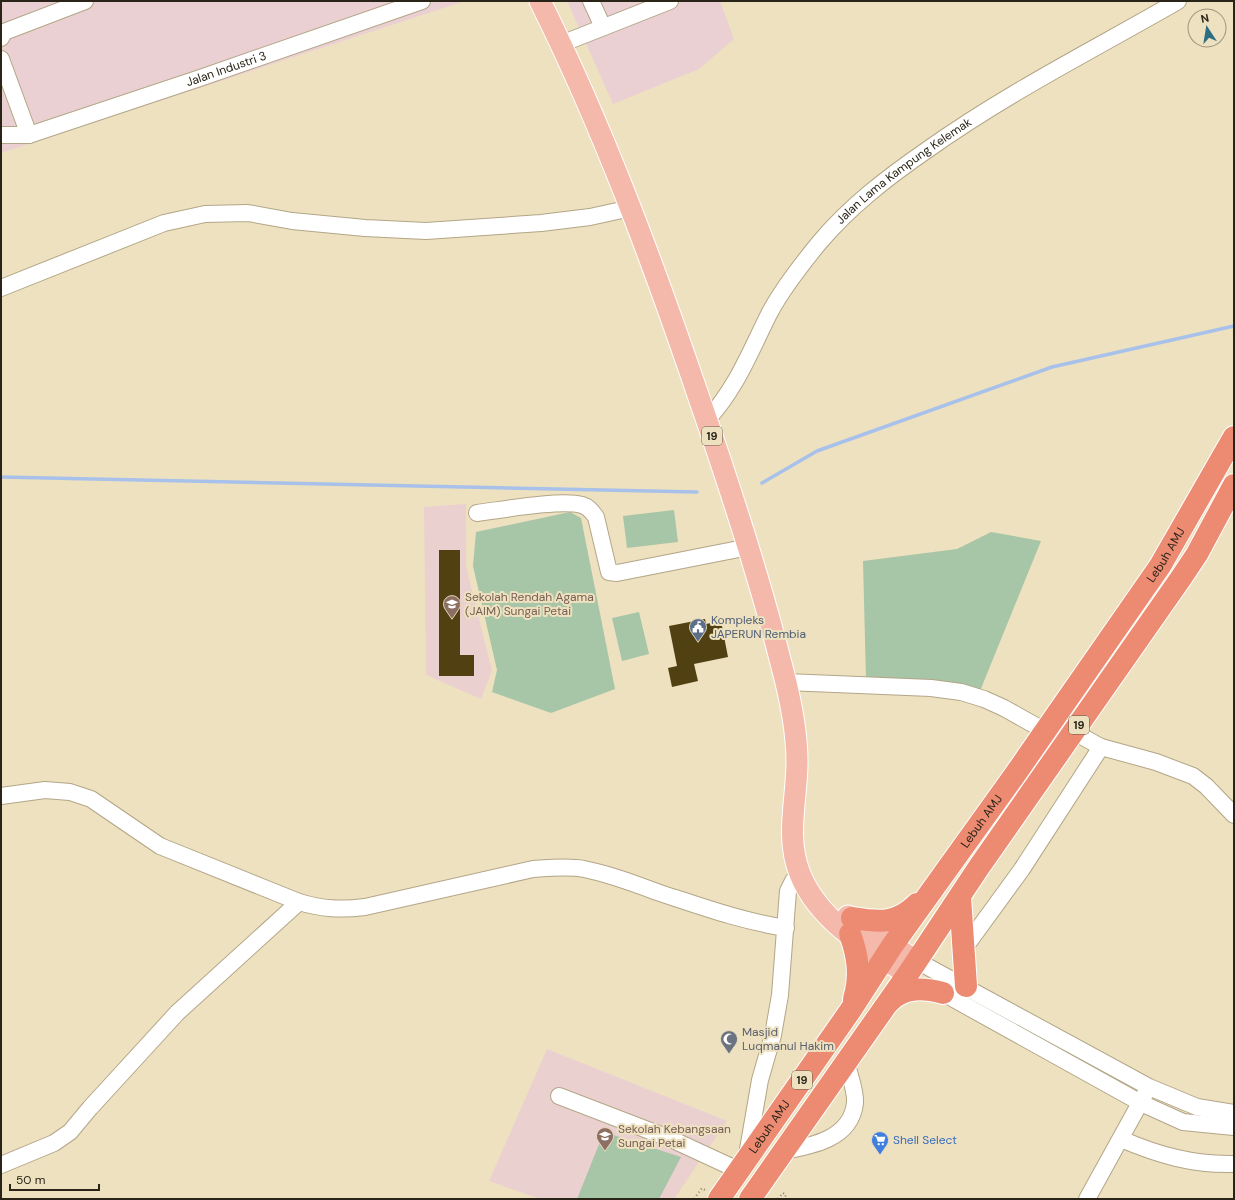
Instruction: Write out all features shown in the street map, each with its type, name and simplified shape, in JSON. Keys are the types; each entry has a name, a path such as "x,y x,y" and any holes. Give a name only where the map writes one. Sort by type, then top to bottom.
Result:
{"highway":[{"name":"Lebuh AMJ","path":"719,1199 850,1011 888,953 1045,732 1160,566 1234,437"},
{"name":"Lebuh AMJ","path":"750,1199 913,968 960,897 1197,554 1234,485"},
{"path":"850,1011 859,976 858,960 851,926 897,919 914,908 932,890"},
{"path":"960,897 966,986"},
{"path":"888,1003 893,998 910,989 927,988 943,993"}],"main road":[{"name":"19","path":"540,1 561,44 611,157 631,208 667,304 749,547 786,682 793,716 798,760 792,839 804,881 812,899 821,910 851,926 888,953 913,968"}],"street":[{"path":"1,38 4,32 85,1"},
{"name":"Jalan Industri 3","path":"29,135 208,76 422,1"},
{"path":"591,1 604,27"},
{"path":"561,44 604,27 653,4 670,1"},
{"name":"Jalan Lama Kampung Kelemak","path":"707,420 728,395 770,312 787,286 819,242 860,201 908,163 990,106 1178,1"},
{"path":"1,59 29,135 1,134"},
{"path":"1,288 164,223 205,214 248,213 292,221 365,228 426,231 542,223 590,217 631,208"},
{"path":"477,513 565,503 582,505 590,509 596,517 609,572 617,573 749,547"},
{"path":"786,682 931,688 961,692 984,699 1004,708 1045,732"},
{"path":"1074,732 1101,747 1156,762 1193,776 1206,786 1234,815"},
{"path":"963,950 1022,869 1101,747"},
{"path":"1,796 45,790 70,792 91,800 160,846 299,902 319,908 341,910 365,906 532,869 557,867 583,868 610,875 728,916 754,923 786,928"},
{"path":"558,1096 671,1139 743,1163 758,1087 773,1035 780,995 788,892 793,881 804,881"},
{"path":"1,1165 54,1143 70,1132 90,1108 177,1014 299,902"},
{"path":"913,968 966,986 1149,1087 1197,1107 1234,1113"},
{"path":"913,968 943,993 1141,1103 1183,1122 1234,1127"},
{"path":"784,1151 822,1142 831,1138 845,1126 850,1118 855,1103 846,1061"},
{"path":"1087,1199 1149,1087"},
{"path":"1121,1139 1153,1153 1209,1165 1234,1164"}],"path":[{"path":"778,1199 783,1193 786,1195 784,1199"}],"shaded area":[{"path":"1,1 465,1 1,153"},
{"path":"567,1 720,1 734,39 699,69 613,104"},
{"name":"Sekolah Rendah Agama (JAIM) Sungai Petai","path":"466,504 466,566 492,671 481,699 426,675 424,507"},
{"name":"Sekolah Kebangsaan Sungai Petai","path":"547,1049 727,1121 674,1199 540,1199 489,1181"}],"green space":[{"path":"674,510 678,542 627,548 623,516"},
{"path":"570,512 581,518 615,689 551,713 492,692 497,670 473,566 476,532"},
{"path":"991,532 1041,541 980,691 866,680 863,561 957,549"},
{"path":"639,612 649,654 622,661 612,618"},
{"path":"604,1132 681,1157 659,1199 577,1199"}],"building":[{"path":"439,550 460,550 460,655 474,655 474,676 439,676"},
{"name":"Kompleks JAPERUN Rembia","path":"705,619 706,624 721,621 728,657 694,664 698,681 672,687 668,668 677,666 669,626"}],"waterway":[{"path":"762,483 817,451 1052,367 1234,326"},
{"path":"1,477 697,492"}],"place":[{"name":"Sekolah Rendah Agama (JAIM) Sungai Petai","path":"452,619"},
{"name":"Kompleks JAPERUN Rembia","path":"698,642"},
{"name":"Masjid Luqmanul Hakim","path":"729,1054"},
{"name":"Sekolah Kebangsaan Sungai Petai","path":"605,1151"},
{"name":"Shell Select","path":"880,1155"}]}
